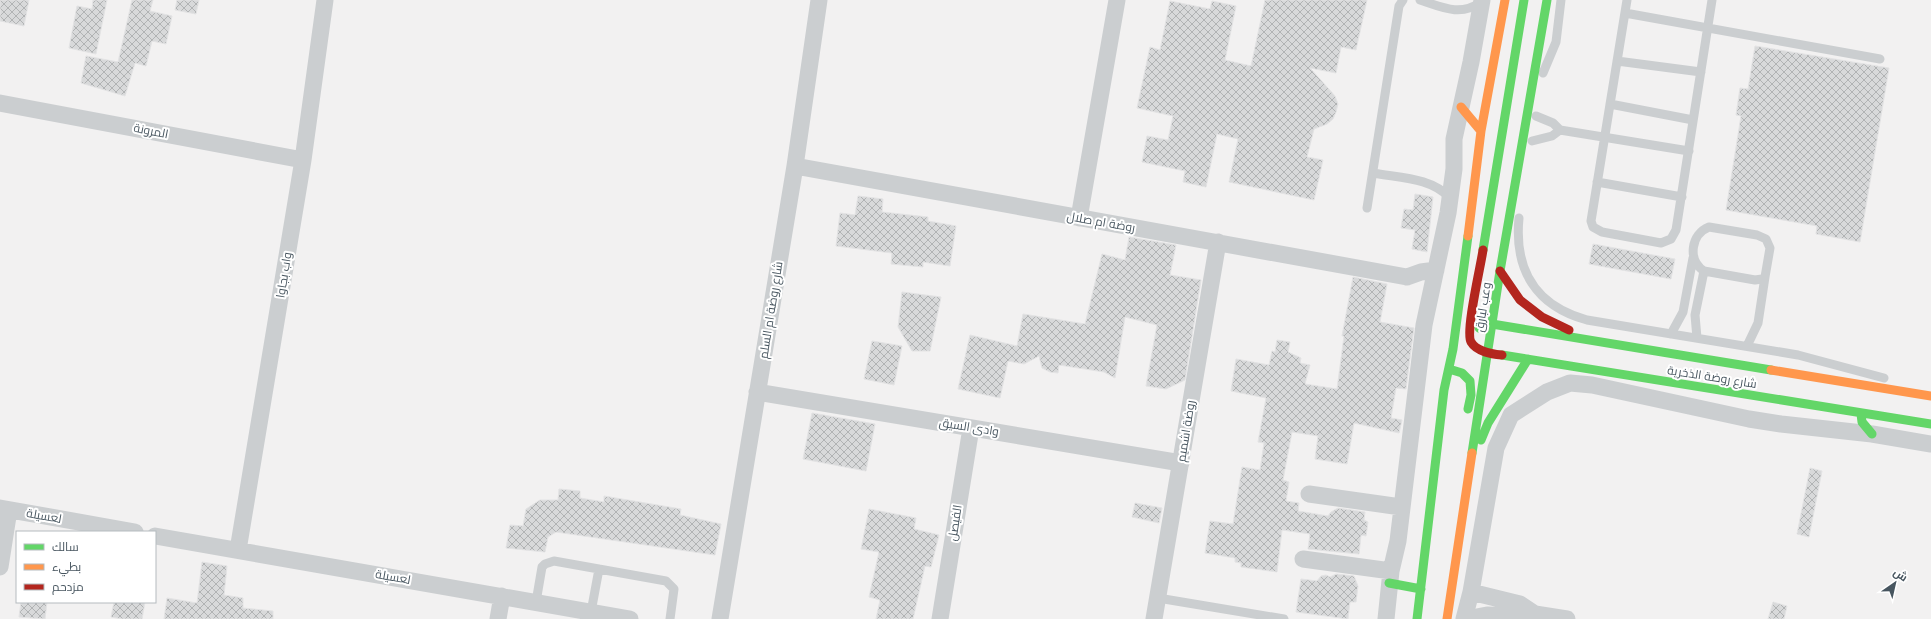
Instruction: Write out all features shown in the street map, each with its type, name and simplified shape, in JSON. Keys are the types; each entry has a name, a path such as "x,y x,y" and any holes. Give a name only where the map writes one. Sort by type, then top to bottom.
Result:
{"street":[{"name":"واب بجاوا","path":"238,550 303,160 325,0"},
{"name":"شارع روضة ام السلم","path":"720,619 795,166 819,0"},
{"path":"1079,218 1117,0"},
{"name":"وعب لبارق","path":"1417,619 1444,390 1452,354 1481,131 1505,0"},
{"path":"1488,353 1475,347 1470,341 1469,336 1524,0"},
{"name":"وعب لبارق","path":"1446,619 1500,271 1547,0"},
{"path":"1386,619 1390,577 1398,541 1421,350 1430,294 1450,198 1454,169 1454,139 1471,62 1482,1"},
{"name":"المرونة","path":"0,103 303,160"},
{"path":"1461,107 1481,131"},
{"name":"روضة ام صلال","path":"795,166 1407,276"},
{"name":"روضة اشميم","path":"1154,619 1218,242"},
{"path":"1430,294 1417,286 1407,276 1436,270"},
{"path":"1500,271 1520,300 1542,316 1596,340"},
{"path":"1452,354 1469,336 1483,326 1492,324"},
{"name":"شارع روضة الذخرية","path":"1492,324 1931,396"},
{"name":"شارع روضة الذخرية","path":"1488,353 1528,358 1861,414 1931,424"},
{"path":"1471,463 1488,423 1528,358"},
{"path":"1449,369 1462,373 1470,381 1471,395 1466,418"},
{"path":"1567,619 1535,614 1519,616 1486,615 1465,619 1472,592 1496,448 1511,415 1546,392 1570,383 1592,384 1749,419 1872,434 1931,444"},
{"name":"وادى السيق","path":"757,392 1181,463"},
{"path":"1861,414 1862,422 1872,434"},
{"name":"الفيصل","path":"940,619 971,428"},
{"path":"1456,555 1458,483"},
{"path":"1310,494 1401,507"},
{"path":"0,567 4,509"},
{"name":"لعسيلة","path":"4,509 129,531"},
{"name":"لعسيلة","path":"156,536 630,619"},
{"path":"1303,559 1390,577 1421,589"},
{"path":"1472,592 1520,604 1535,614"},
{"path":"498,619 502,596"}],"lane":[{"path":"1367,208 1399,6 1402,0"},
{"path":"1420,0 1447,9 1460,11 1472,8 1482,1"},
{"path":"1525,185 1544,71 1556,42 1561,0"},
{"path":"1627,0 1591,221 1593,227 1602,232 1661,243 1671,239 1676,230 1712,0"},
{"path":"1625,13 1880,58"},
{"path":"1617,61 1701,72"},
{"path":"1610,104 1694,120"},
{"path":"1536,116 1554,123 1560,130 1689,151"},
{"path":"1532,141 1552,136 1560,130"},
{"path":"1373,173 1432,184 1445,192 1450,198"},
{"path":"1597,182 1682,197"},
{"path":"1521,207 1518,231 1522,261 1533,285 1551,304 1568,314 1587,320 1747,346 1815,359 1890,379"},
{"path":"1671,334 1683,312 1697,236 1700,232 1709,227 1757,235 1766,239 1770,248 1758,323 1747,346"},
{"path":"1693,258 1695,264 1704,271 1759,280 1765,277"},
{"path":"1696,338 1696,315 1704,271"},
{"path":"536,602 541,572 545,564 554,561 666,581 674,589 670,619"},
{"path":"591,612 599,568"},
{"path":"1158,598 1284,619"}],"building":[{"path":"0,0 29,0 24,26 0,21"},
{"path":"93,0 107,0 96,54 69,48 77,6 92,9"},
{"path":"132,0 153,0 150,11 172,16 166,44 152,41 146,66 135,63 125,96 81,83 86,56 118,62"},
{"path":"177,0 199,0 196,14 175,10"},
{"path":"1265,0 1367,0 1356,50 1341,47 1336,73 1310,68 1335,96 1338,104 1333,119 1327,124 1314,129 1307,157 1323,160 1314,200 1229,182 1238,139 1217,134 1206,187 1183,182 1185,171 1142,162 1147,136 1168,140 1173,116 1137,108 1150,47 1160,50 1170,1 1210,9 1212,1 1236,6 1225,60 1251,66"},
{"path":"1755,46 1889,68 1860,242 1816,234 1817,226 1726,210 1741,116 1736,115 1740,88 1748,89"},
{"path":"1415,194 1433,197 1427,252 1412,249 1415,230 1401,228 1404,209 1413,210"},
{"path":"858,196 883,199 882,212 928,217 928,221 956,226 950,266 923,262 923,267 891,264 892,253 836,246 840,213 855,215"},
{"path":"1129,237 1176,245 1170,275 1201,280 1185,380 1166,389 1146,386 1157,325 1125,317 1115,378 1104,372 1059,365 1058,373 1050,372 1042,368 1039,356 1024,364 1008,361 1000,398 958,389 970,335 1017,346 1023,314 1085,324 1102,254 1125,260"},
{"path":"1593,244 1675,259 1671,279 1589,264"},
{"path":"1353,277 1387,284 1380,322 1414,328 1406,389 1396,388 1391,418 1402,420 1399,433 1354,423 1347,464 1315,459 1318,436 1292,432 1283,480 1289,482 1286,501 1299,503 1298,511 1328,516 1331,512 1338,508 1365,512 1364,520 1368,522 1366,536 1361,535 1359,554 1308,549 1310,534 1282,530 1277,572 1241,567 1241,563 1235,562 1235,558 1205,553 1210,521 1233,524 1242,467 1260,470 1264,443 1258,442 1266,398 1231,391 1236,359 1269,365 1272,351 1275,352 1277,340 1290,342 1288,352 1301,358 1300,363 1310,365 1305,384 1337,389 1344,336 1342,336"},
{"path":"902,292 941,297 930,351 912,351 898,327"},
{"path":"872,341 902,346 894,385 864,379"},
{"path":"812,413 875,424 866,471 803,459"},
{"path":"1810,468 1822,471 1809,537 1797,534"},
{"path":"559,489 580,491 580,498 604,502 604,496 681,509 680,515 721,524 715,555 556,532 548,537 545,552 506,548 510,525 523,526 526,509 540,500 558,500"},
{"path":"1135,503 1162,508 1159,523 1132,517"},
{"path":"869,509 916,518 914,529 939,535 931,567 925,566 913,619 876,619 880,600 869,597 879,552 861,549"},
{"path":"202,562 227,566 224,595 243,598 243,608 273,611 273,619 164,619 167,598 197,603"},
{"path":"1336,574 1354,576 1358,586 1356,602 1350,602 1348,619 1296,612 1301,579 1317,581 1321,576 1326,575 1330,577"},
{"path":"1773,602 1787,606 1784,619 1768,619"},
{"path":"21,603 47,603 45,619 19,617"},
{"path":"114,603 145,603 142,619 122,619 111,617"}],"traffic: fast":[{"path":"1483,250 1524,0"},
{"path":"1472,453 1500,271 1547,0"},
{"path":"1417,619 1444,390 1453,349 1468,236"},
{"path":"1479,328 1492,324 1771,370"},
{"path":"1502,355 1931,424"},
{"path":"1481,440 1488,423 1528,359"},
{"path":"1449,369 1462,373 1470,381 1471,395 1468,409"},
{"path":"1861,414 1862,422 1872,434"},
{"path":"1389,583 1421,589"}],"traffic: slow":[{"path":"1468,236 1481,131 1505,0"},
{"path":"1461,107 1481,131"},
{"path":"1771,370 1931,396"},
{"path":"1447,619 1472,453"}],"traffic: jam":[{"path":"1483,250 1470,326 1471,342 1481,350 1502,355"},
{"path":"1500,271 1520,300 1542,317 1569,330"}]}
